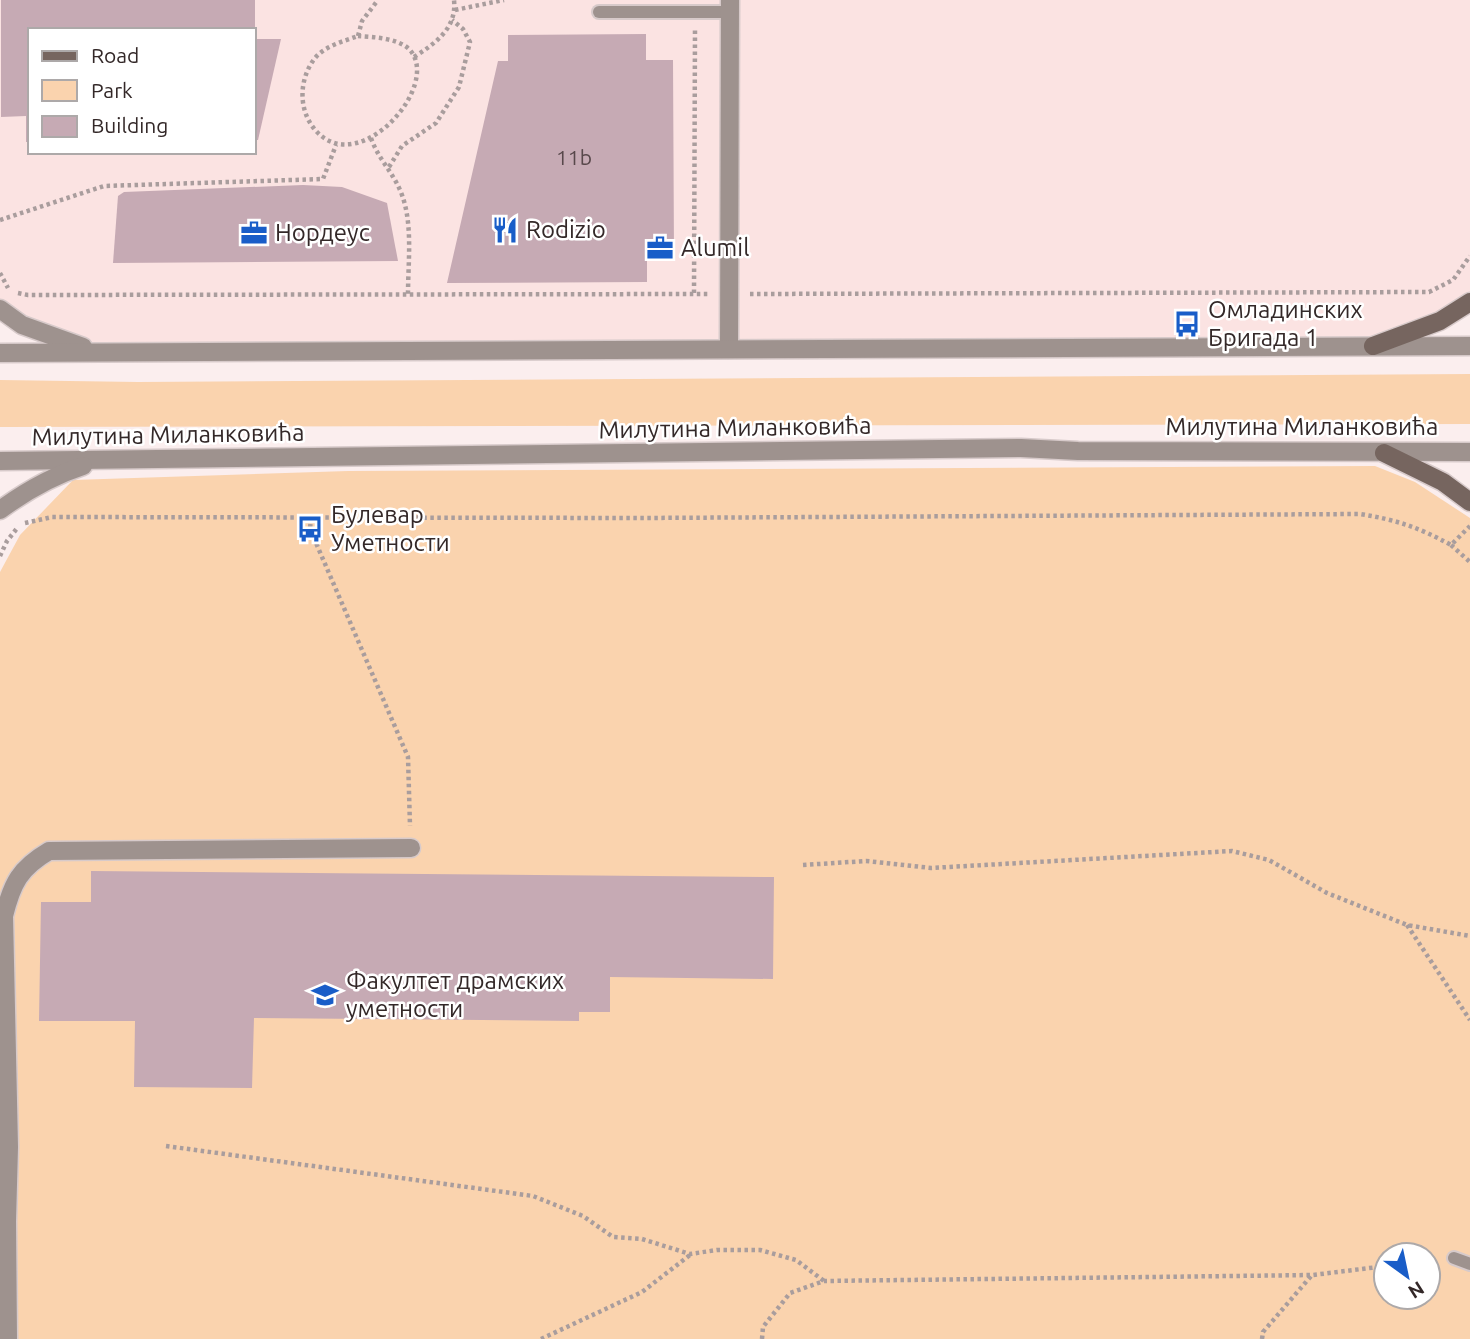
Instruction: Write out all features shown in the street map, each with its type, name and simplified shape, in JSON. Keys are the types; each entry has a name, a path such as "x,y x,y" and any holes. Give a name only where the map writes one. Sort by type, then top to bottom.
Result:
{"main road":[{"path":"1373,346 1440,321 1470,302"},
{"path":"1384,453 1443,482 1470,502"}],"street":[{"path":"729,349 730,6"},
{"path":"0,309 22,325 96,352"},
{"path":"0,353 1470,346"},
{"name":"Милутина Миланковића","path":"0,461 1021,448 1091,451 1470,452"},
{"path":"0,510 25,491 99,460"},
{"path":"8,1339 9,1147 4,916 17,878 30,862 50,851 411,848"}],"lane":[{"path":"599,12 695,12 730,6"},
{"path":"1470,1254 1454,1258 1470,1264"}],"path":[{"path":"358,36 362,21 378,0"},
{"path":"414,57 431,46 452,20 454,0"},
{"path":"455,10 504,0"},
{"path":"694,293 695,12"},
{"path":"389,167 402,146 436,123 458,87 470,42 463,29 452,20"},
{"path":"358,36 391,41 407,48 418,69 411,92 401,111 388,126 371,138 353,145 335,145 318,133 307,118 302,99 304,80 316,58 335,44 358,36"},
{"path":"371,138 377,156 389,167 402,197 407,218 408,294"},
{"path":"0,220 104,186 323,179 335,145"},
{"path":"1453,280 1470,256"},
{"path":"0,273 10,291"},
{"path":"0,556 18,527 31,520 52,517 655,518 1360,514 1392,519 1420,528 1451,545 1470,562"},
{"path":"311,517 310,529 408,757 411,848"},
{"path":"1451,545 1470,526"},
{"path":"803,865 866,861 931,868 1233,851 1269,860 1326,893 1407,925 1470,936"},
{"path":"1407,925 1470,1020"},
{"path":"166,1146 533,1196 583,1216 613,1237 642,1239 690,1254 717,1250 760,1250 796,1260 824,1281"},
{"path":"541,1339 642,1292 690,1254"},
{"path":"762,1339 763,1326 790,1293 824,1281 1313,1275 1372,1268"},
{"path":"1262,1339 1263,1332 1313,1275"}],"shaded area":[{"path":"0,0 1470,0 1470,299 1373,342 98,349 27,323 0,300"}],"green space":[{"path":"1470,374 1470,424 0,427 0,380 138,382"},
{"path":"1375,466 1415,482 1470,518 1470,1339 0,1339 0,572 20,535 73,480 348,471"}],"building":[{"path":"1,0 255,0 255,28 28,28 28,142 26,116 1,117"},
{"path":"646,34 646,60 673,60 674,256 647,256 647,282 447,283 498,61 508,61 508,35"},
{"path":"256,39 281,39 258,140"},
{"name":"Нордеус","path":"303,185 342,187 387,203 398,261 113,263 118,196 124,192"},
{"name":"Факултет драмских уметности","path":"91,871 774,877 773,979 610,977 610,1012 579,1012 579,1021 254,1018 252,1088 134,1087 135,1021 39,1021 41,902 91,902"}],"place":[{"name":"Rodizio","path":"505,230"},
{"name":"Нордеус","path":"254,233"},
{"name":"Alumil","path":"660,248"},
{"name":"Омладинских Бригада 1","path":"1187,324"},
{"name":"Булевар Уметности","path":"310,529"},
{"name":"Факултет драмских уметности","path":"325,995"}]}
